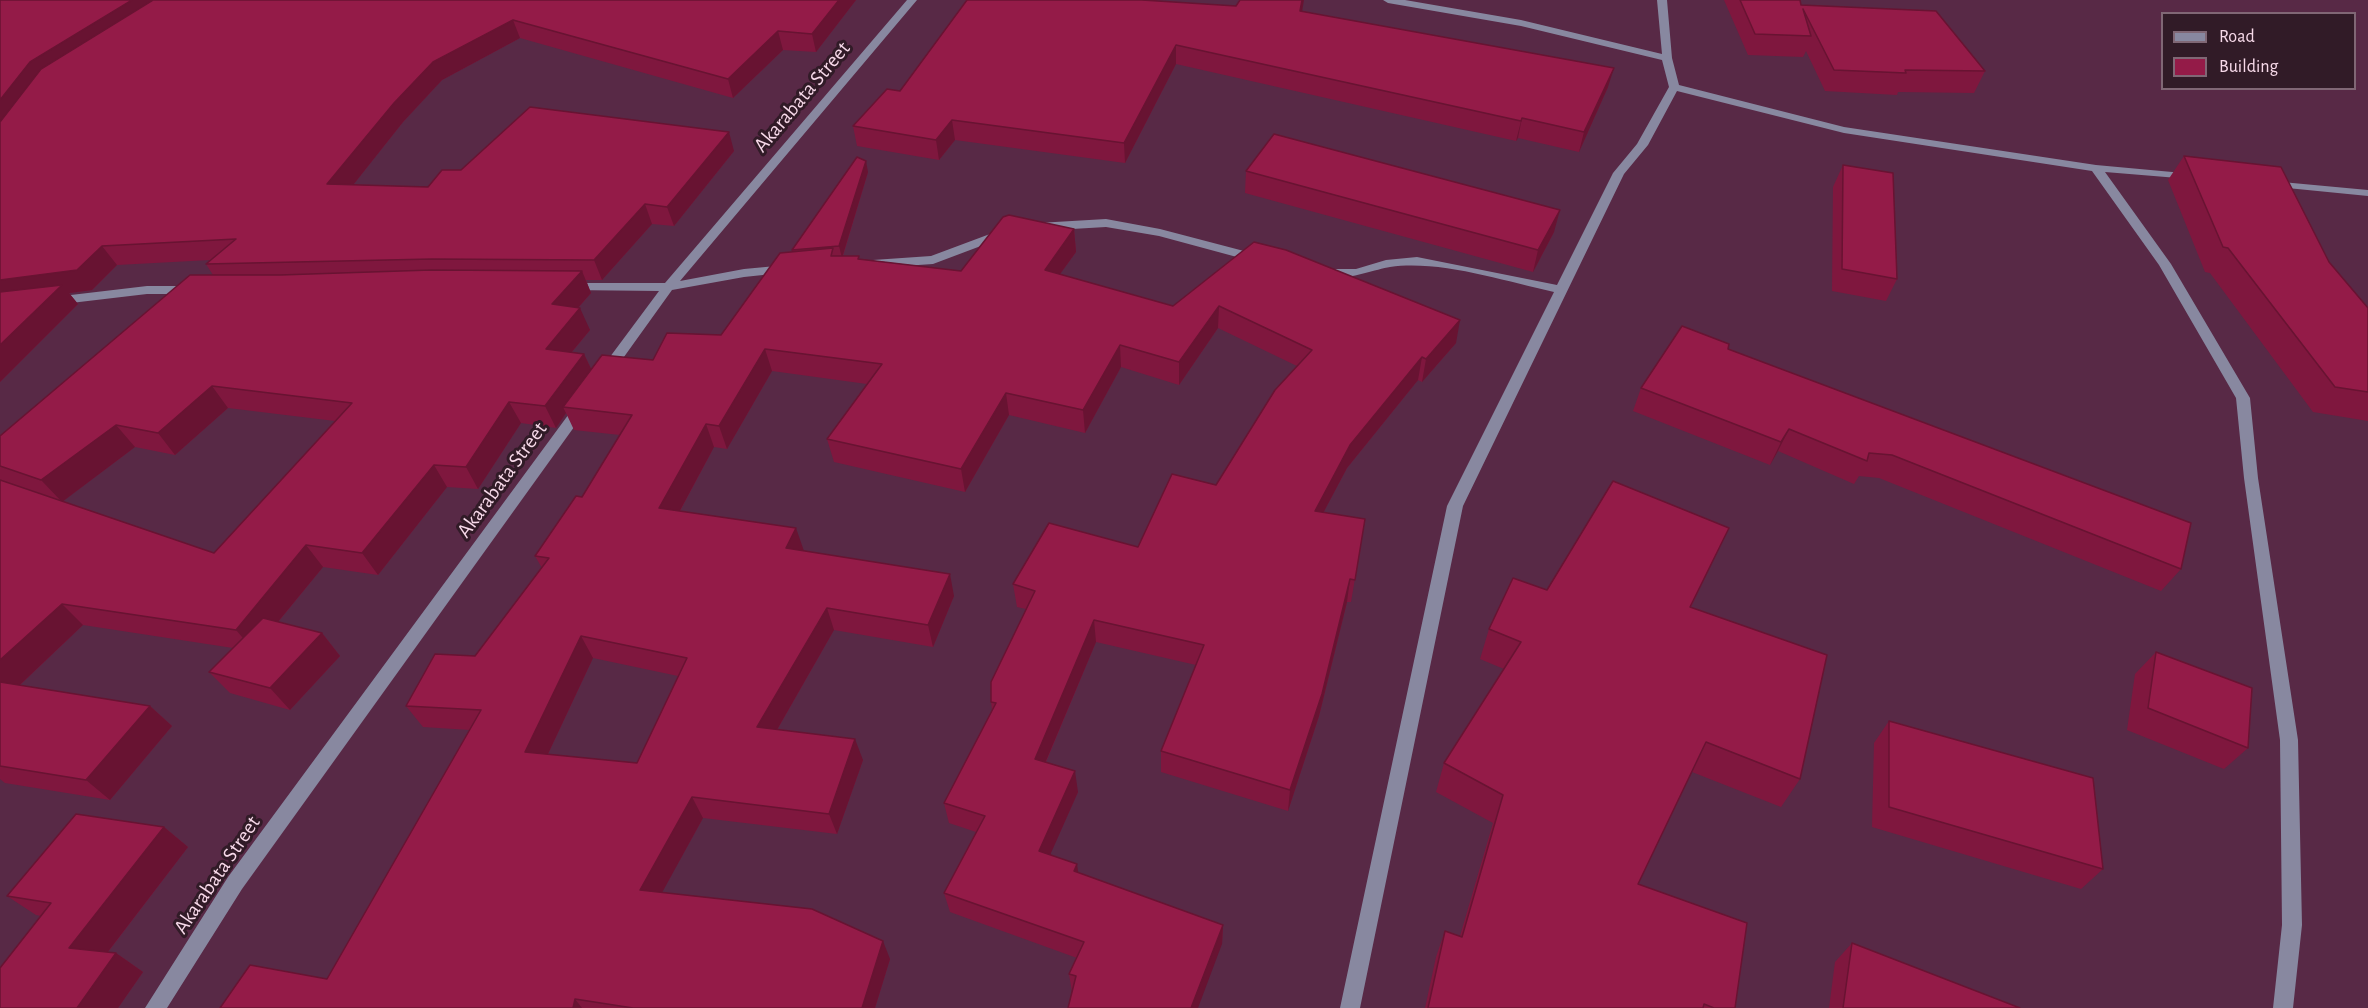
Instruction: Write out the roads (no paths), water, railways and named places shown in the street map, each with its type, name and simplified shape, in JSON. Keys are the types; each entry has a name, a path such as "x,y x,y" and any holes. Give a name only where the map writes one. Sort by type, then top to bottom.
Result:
{"street":[{"name":"Akarabata Street","path":"155,1008 235,883 668,287 912,0"},
{"path":"1388,0 1521,23 1667,58"},
{"path":"1350,1008 1455,506 1619,173 1642,145 1674,87 1667,58 1662,0"},
{"path":"1674,87 1844,130 2096,168 2202,177"},
{"path":"2096,168 2165,264 2242,398 2289,740 2292,925 2283,1008"},
{"path":"2262,183 2368,193"},
{"path":"860,264 933,260 993,236 1025,228 1106,223 1160,233 1267,261"},
{"path":"1312,274 1333,271 1358,273 1386,264 1417,261 1561,290"},
{"path":"561,286 668,287 744,273 802,267"},
{"path":"41,302 147,290 204,290"}]}
